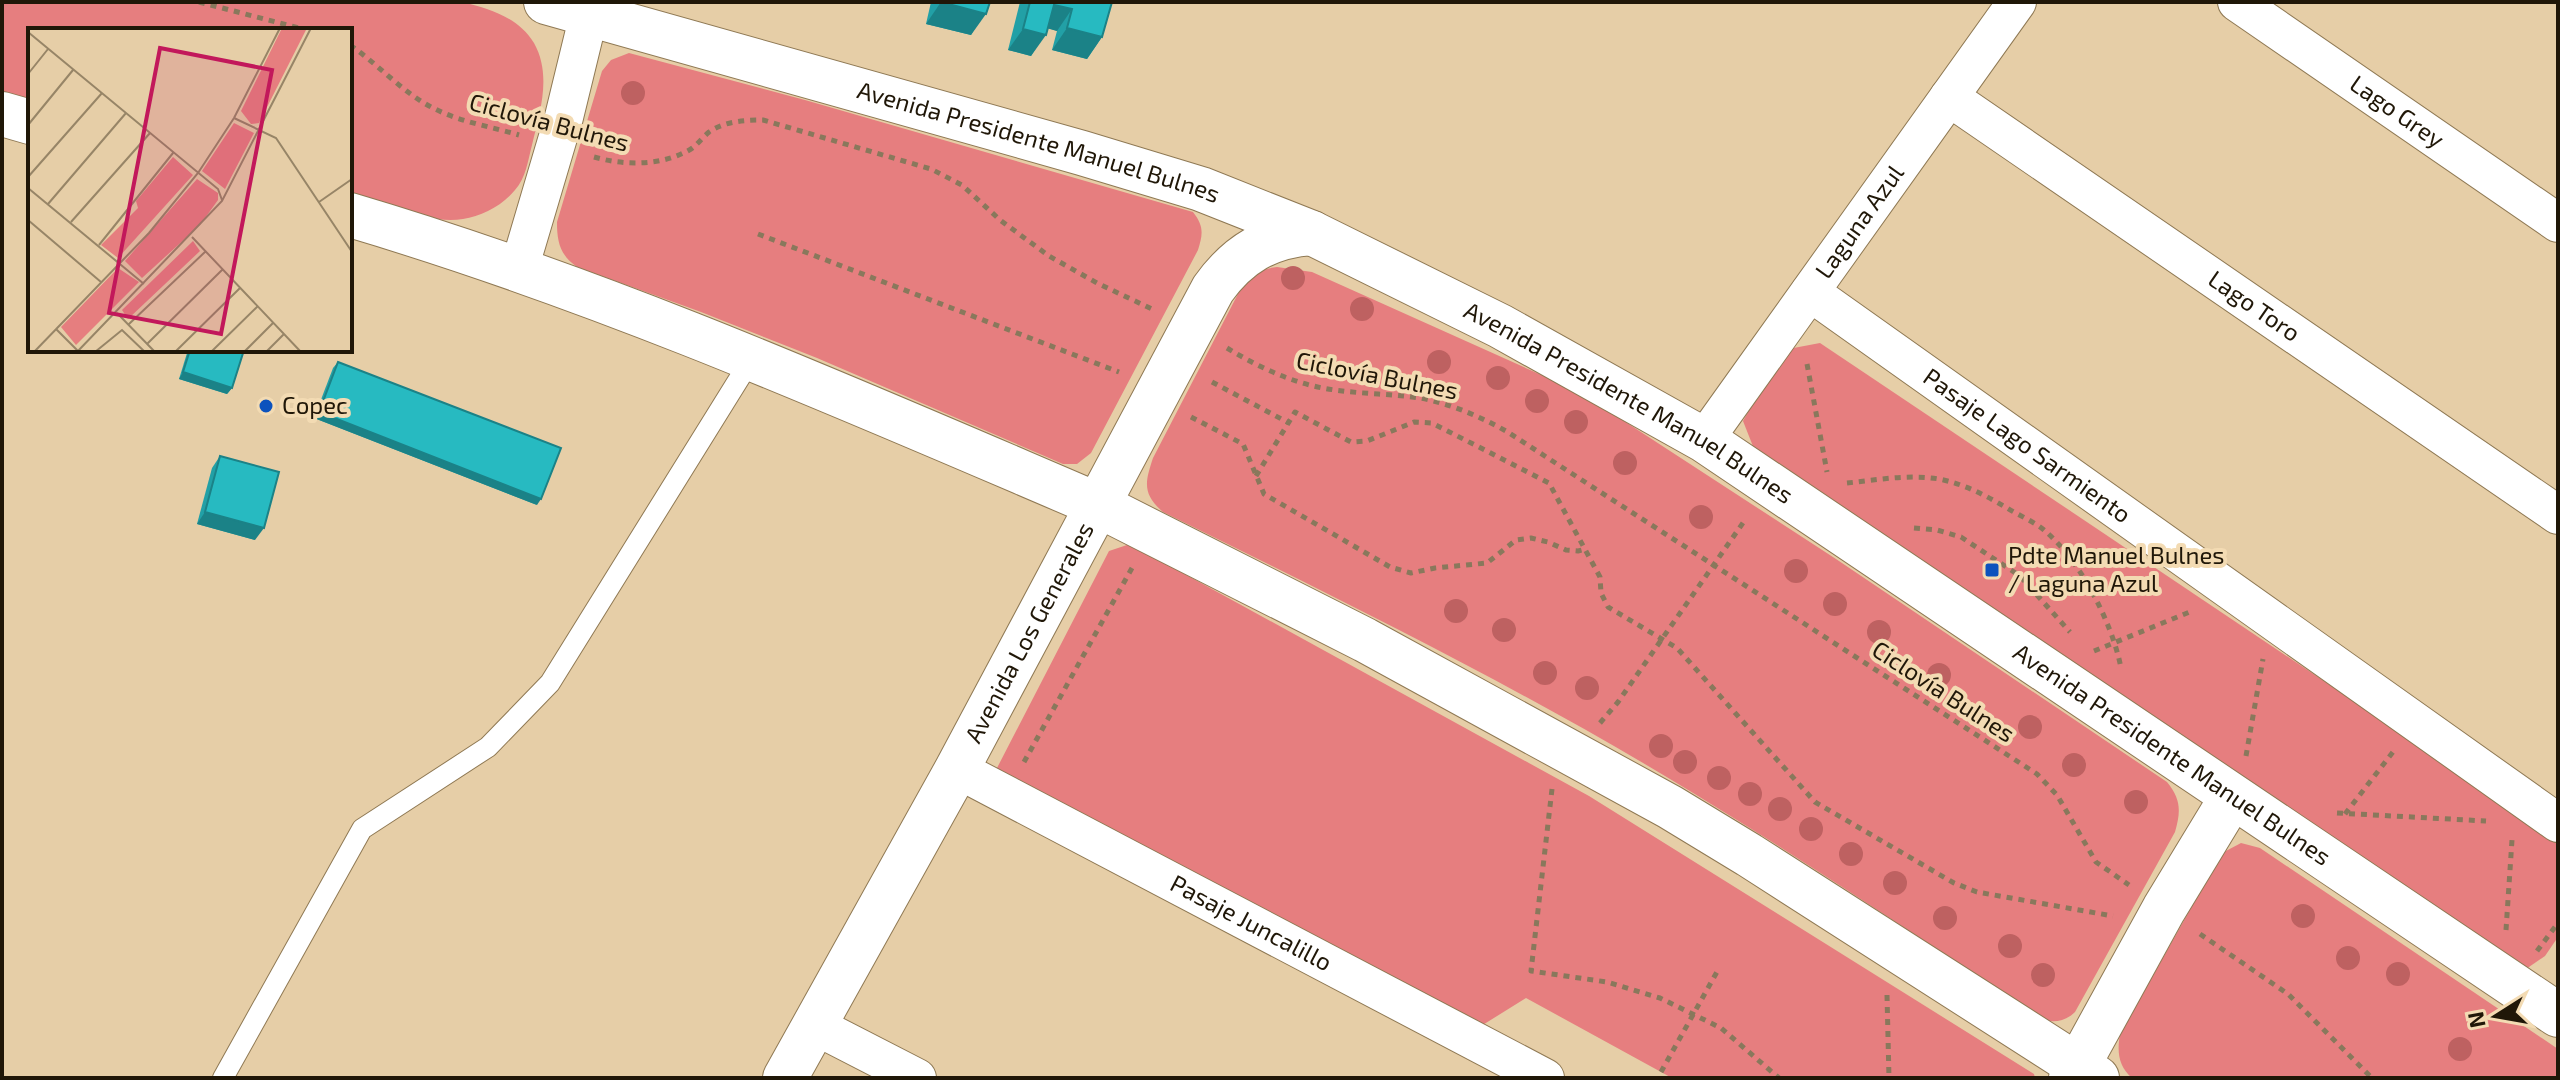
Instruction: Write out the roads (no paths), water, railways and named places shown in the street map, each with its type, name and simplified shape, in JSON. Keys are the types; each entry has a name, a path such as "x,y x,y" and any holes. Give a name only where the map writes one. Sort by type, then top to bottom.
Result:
{"main road":[{"name":"Avenida Presidente Manuel Bulnes","path":"546,2 591,8 1201,189 1312,233 1500,326 1704,440 2238,783 2554,1003"},
{"path":"2,114 28,121"},
{"path":"352,216 605,300 752,358 1098,505 1378,646 1670,807 1749,855 2082,1074 2148,898 2238,783"},
{"name":"Avenida Los Generales","path":"785,1078 957,769 1098,505 1206,350 1213,289 1240,257 1275,238 1312,233"}],"street":[{"name":"Laguna Azul","path":"1704,440 2017,2"},
{"name":"Lago Grey","path":"2237,2 2558,223"},
{"path":"519,269 556,146 591,8"},
{"name":"Lago Toro","path":"1949,97 2558,515"},
{"name":"Pasaje Lago Sarmiento","path":"1810,292 2415,722 2514,808 2558,823"},
{"name":"Pasaje Juncalillo","path":"957,769 1545,1078"},
{"path":"814,1025 917,1078"}],"lane":[{"path":"223,1078 362,829 488,747 550,683 752,358"}],"place":[{"name":"Copec","path":"266,406"},
{"name":"Pdte Manuel Bulnes / Laguna Azul","path":"1992,570"}]}
